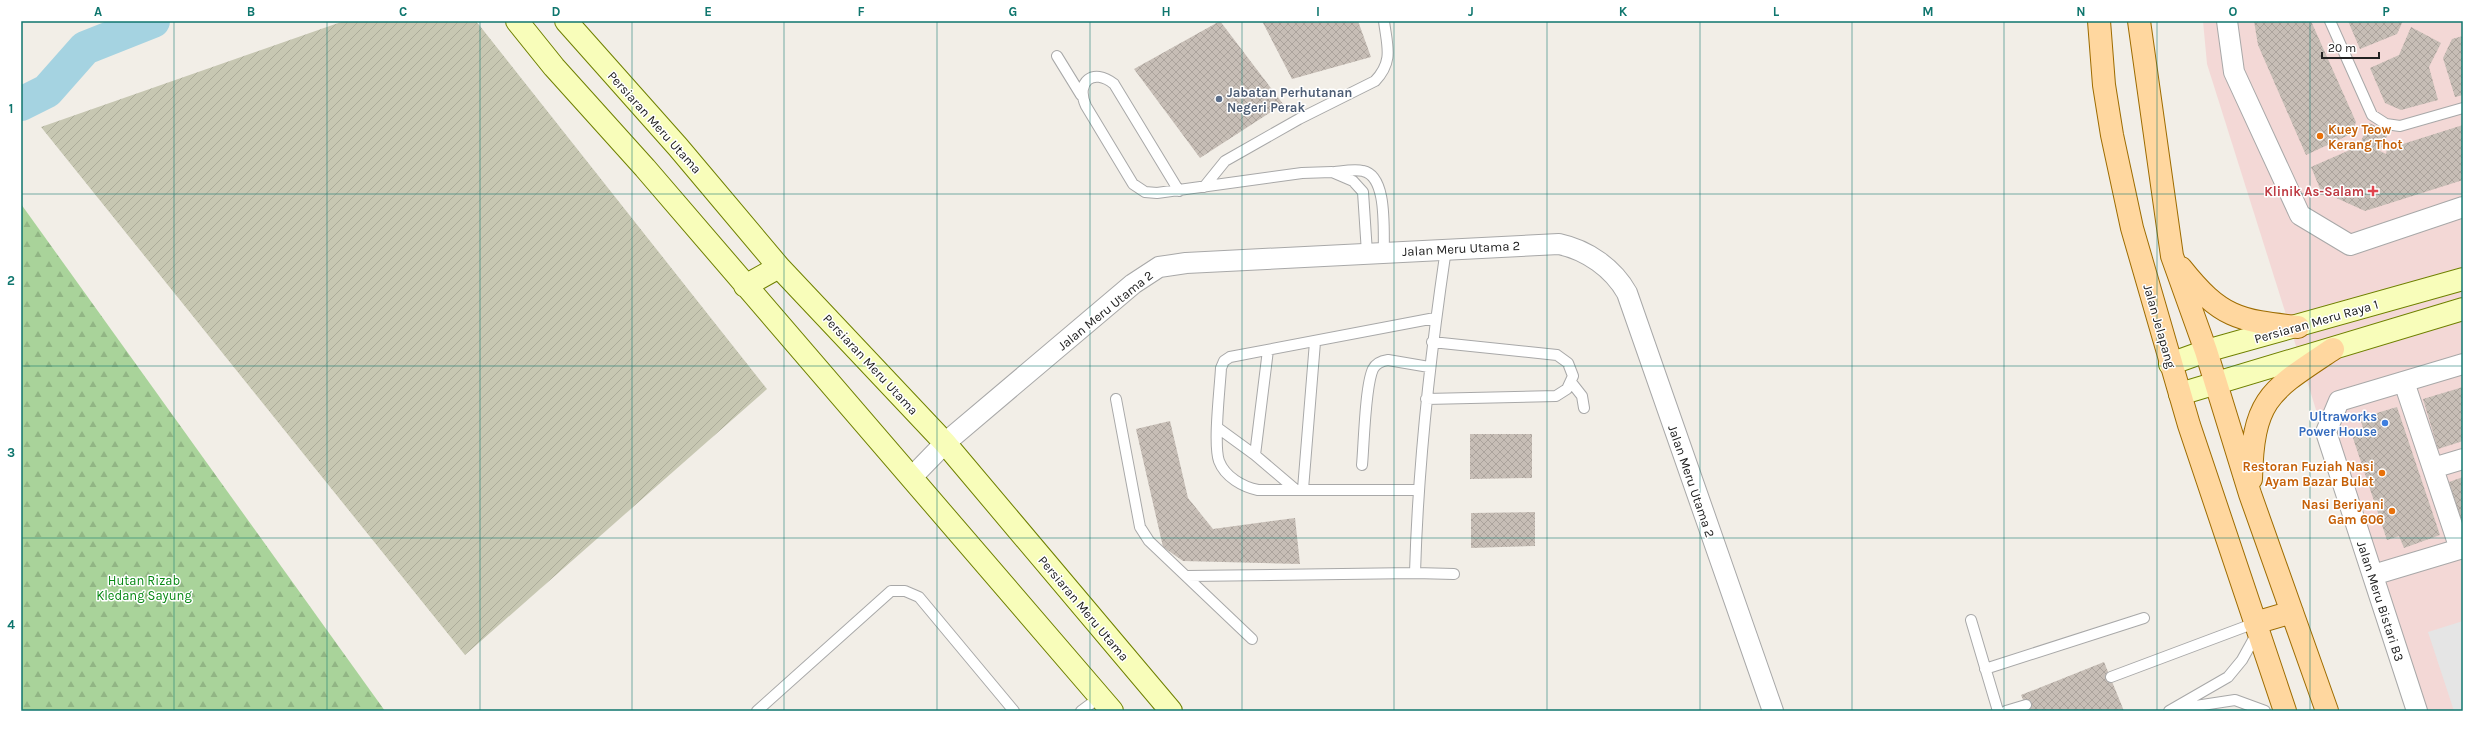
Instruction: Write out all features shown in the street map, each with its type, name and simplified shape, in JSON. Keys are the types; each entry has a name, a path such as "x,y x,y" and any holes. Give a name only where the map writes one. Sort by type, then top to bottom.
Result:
{"main road":[{"path":"517,21 554,68 645,168 1106,704"},
{"name":"Persiaran Meru Utama","path":"566,21 678,147 779,267 945,443 1171,711"},
{"name":"Jalan Jelapang","path":"2099,21 2104,85 2112,136 2132,228 2170,364 2256,628 2285,711"},
{"path":"2139,21 2172,256 2206,351 2250,494 2327,711"},
{"path":"2172,256 2211,302 2233,315 2253,322 2298,327"},
{"path":"745,286 779,267"},
{"name":"Persiaran Meru Raya 1","path":"2170,364 2206,351 2298,327 2463,279"},
{"path":"2180,394 2463,309"},
{"path":"2250,494 2252,456 2257,421 2268,398 2284,382 2333,349"},
{"path":"2256,628 2292,612"}],"street":[{"path":"2227,21 2234,72 2300,215 2350,245 2463,207"},
{"name":"Jalan Meru Utama 2","path":"912,477 945,443 1133,284 1159,268 1186,263 1446,249 1559,244 1573,247 1589,255 1621,282 1627,293 1773,711"},
{"path":"2373,575 2462,548 2404,382 2463,364"},
{"name":"Jalan Meru Bistari B3","path":"2404,382 2339,400 2326,432 2417,711"},
{"path":"2433,468 2463,459"}],"lane":[{"path":"1204,187 1225,161 1300,119 1375,81 1385,70 1389,60 1384,21"},
{"path":"2330,21 2372,115 2386,124 2400,126 2463,108"},
{"path":"1057,56 1133,184 1145,192 1179,191 1302,173 1363,171 1374,176 1380,186 1376,253"},
{"path":"1081,95 1082,86 1088,80 1097,76 1106,77 1114,84 1179,191"},
{"path":"1332,172 1353,181 1363,192 1376,253"},
{"path":"1415,573 1417,490 1432,342 1446,249"},
{"path":"1417,490 1258,490 1235,481 1219,461 1218,428 1224,361 1268,350 1435,318"},
{"path":"1299,489 1315,342"},
{"path":"1426,399 1556,396 1562,394 1571,382 1572,370 1564,358 1557,355 1432,342"},
{"path":"1256,455 1268,350"},
{"path":"1362,466 1370,383 1376,366 1388,360 1429,367"},
{"path":"1571,382 1582,396 1584,408"},
{"path":"1116,399 1140,527 1149,541 1252,639"},
{"path":"1218,428 1256,455 1299,489"},
{"path":"1187,576 1415,573 1454,574"},
{"path":"757,711 891,591 905,591 919,597 1014,711"},
{"path":"1985,670 2144,618"},
{"path":"1971,620 1998,711"},
{"path":"2111,677 2256,628"},
{"path":"2169,711 2228,678 2242,660 2256,628"},
{"path":"2169,711 2235,700 2265,711"},
{"path":"1081,711 1106,704"},
{"path":"2006,711 2026,705"}],"shaded area":[{"path":"344,21 476,21 767,389 465,655 41,127"},
{"path":"2203,21 2463,21 2463,711 2411,711 2207,64"},
{"path":"2463,621 2463,711 2454,711 2428,632"}],"green space":[{"name":"Hutan Rizab Kledang Sayung","path":"21,204 385,711 21,711"}],"building":[{"path":"1220,21 1283,104 1200,158 1134,69"},
{"path":"1262,21 1358,21 1371,57 1292,79"},
{"path":"2254,21 2311,21 2356,122 2351,134 2306,155 2258,45"},
{"path":"2348,21 2403,21 2397,34 2360,49"},
{"path":"2411,27 2441,43 2429,67 2438,100 2401,110 2385,103 2370,68 2399,55"},
{"path":"2463,36 2463,95 2455,97 2443,58 2452,39"},
{"path":"2369,123 2389,132 2380,151 2386,154 2387,149 2463,125 2463,180 2365,211 2321,191 2311,167 2359,146"},
{"path":"2463,387 2463,441 2438,449 2423,399"},
{"path":"2397,407 2440,535 2404,548 2399,536 2387,540 2351,432 2363,428 2360,418"},
{"path":"1170,421 1188,498 1213,529 1295,518 1300,564 1183,561 1163,547 1136,429"},
{"path":"1470,434 1532,434 1532,478 1470,479"},
{"path":"2463,477 2463,526 2449,482"},
{"path":"1535,512 1535,546 1471,548 1471,513"},
{"path":"2104,662 2124,711 2028,711 2021,695"}],"waterway":[{"path":"21,104 47,91 85,48 153,21"}],"place":[{"name":"Jabatan Perhutanan Negeri Perak","path":"1219,99"},
{"name":"Kuey Teow Kerang Thot","path":"2320,136"},
{"name":"Klinik As-Salam","path":"2373,191"},
{"name":"Ultraworks Power House","path":"2385,423"},
{"name":"Restoran Fuziah Nasi Ayam Bazar Bulat","path":"2382,473"},
{"name":"Nasi Beriyani Gam 606","path":"2392,511"}]}
